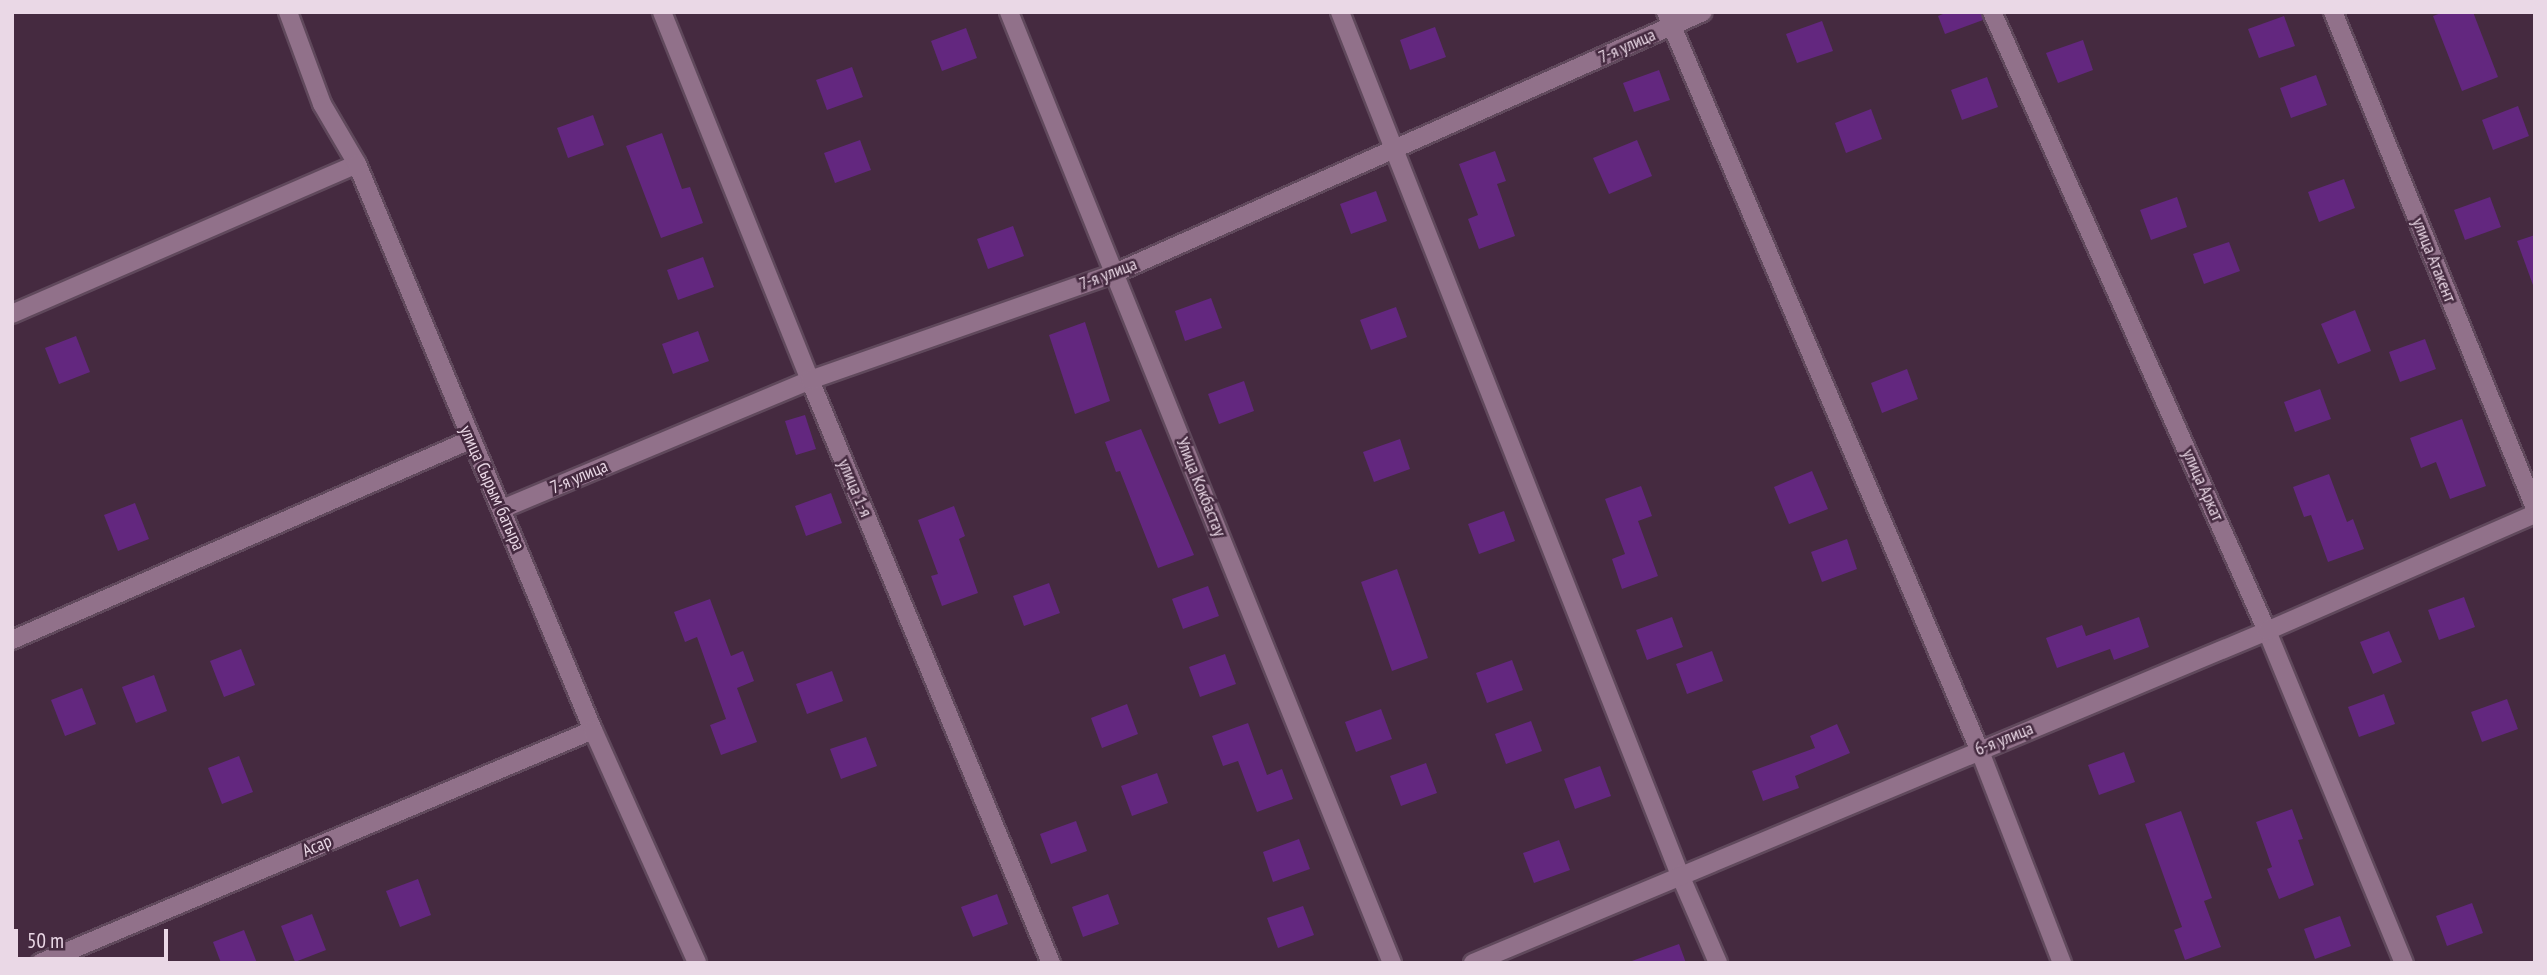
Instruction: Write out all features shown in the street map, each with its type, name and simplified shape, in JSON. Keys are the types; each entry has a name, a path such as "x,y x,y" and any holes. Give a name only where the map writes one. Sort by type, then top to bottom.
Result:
{"street":[{"name":"улица Сырым батыра","path":"288,12 322,104 357,164 593,730 697,963"},
{"name":"улица 1-я","path":"662,12 810,380 1051,963"},
{"name":"Улица Кокбастау","path":"1009,12 1392,963"},
{"path":"1340,12 1680,875 1718,963"},
{"name":"7-я улица","path":"502,509 810,380 1115,273 1395,148 1669,19 1703,12"},
{"name":"улица Аркат","path":"1992,12 2267,631 2404,963"},
{"name":"улица Атакент","path":"2333,12 2535,508"},
{"path":"1669,19 1979,749 2062,963"},
{"path":"12,314 357,164"},
{"path":"12,640 470,440"},
{"name":"6-я улица","path":"1473,963 1979,749 2267,631 2535,514"},
{"name":"Асар","path":"40,963 593,730"}],"building":[{"path":"1948,12 1981,12 1983,20 1945,34 1938,16"},
{"path":"2444,12 2473,12 2498,77 2462,91 2433,16"},
{"path":"2284,16 2295,46 2259,58 2248,29"},
{"path":"1822,21 1833,51 1797,63 1786,34"},
{"path":"1435,27 1446,57 1410,70 1400,40"},
{"path":"966,28 977,58 942,71 931,41"},
{"path":"2083,40 2093,70 2058,83 2046,53"},
{"path":"852,67 863,97 827,110 816,80"},
{"path":"1659,70 1670,100 1634,112 1623,83"},
{"path":"2316,75 2327,105 2291,118 2280,88"},
{"path":"1987,77 1998,107 1962,120 1951,90"},
{"path":"2518,106 2529,136 2493,150 2482,120"},
{"path":"1871,109 1882,139 1846,153 1835,123"},
{"path":"593,115 604,145 568,158 557,128"},
{"path":"662,133 682,189 690,187 703,223 661,238 626,146"},
{"path":"860,140 871,170 835,183 824,153"},
{"path":"1637,140 1652,176 1609,194 1593,158"},
{"path":"1495,151 1506,181 1497,184 1515,236 1479,249 1468,219 1478,215 1459,164"},
{"path":"2344,179 2355,208 2319,222 2308,192"},
{"path":"1376,191 1387,221 1351,234 1340,204"},
{"path":"2177,197 2187,227 2151,240 2140,210"},
{"path":"2490,197 2501,227 2465,240 2454,210"},
{"path":"1013,226 1024,256 988,269 977,239"},
{"path":"2535,235 2535,285 2533,285 2517,241"},
{"path":"2229,242 2240,271 2204,284 2193,254"},
{"path":"703,257 714,287 678,300 667,270"},
{"path":"1211,298 1222,328 1185,341 1175,311"},
{"path":"1396,307 1407,337 1371,350 1360,320"},
{"path":"2355,310 2371,351 2338,364 2321,324"},
{"path":"1085,322 1110,401 1075,414 1049,335"},
{"path":"698,331 709,361 673,374 662,344"},
{"path":"76,336 90,372 59,384 45,348"},
{"path":"2425,339 2436,369 2400,382 2389,352"},
{"path":"1907,369 1918,399 1882,413 1871,383"},
{"path":"1244,381 1254,411 1219,424 1208,394"},
{"path":"2320,389 2331,419 2295,432 2284,402"},
{"path":"805,415 816,449 796,455 785,421"},
{"path":"2462,419 2486,486 2450,499 2436,462 2421,468 2410,438"},
{"path":"1141,429 1194,555 1158,568 1120,471 1116,472 1105,442"},
{"path":"1400,439 1410,469 1374,482 1363,452"},
{"path":"1812,471 1828,509 1789,524 1774,487"},
{"path":"2329,474 2347,522 2353,519 2364,549 2328,562 2311,515 2304,517 2293,487"},
{"path":"1641,486 1652,516 1638,521 1658,576 1622,589 1612,559 1625,554 1605,499"},
{"path":"831,493 842,523 806,536 795,506"},
{"path":"135,503 149,539 118,551 104,515"},
{"path":"954,506 965,536 959,539 978,593 942,606 931,576 938,574 918,520"},
{"path":"1504,511 1515,541 1479,554 1468,524"},
{"path":"1847,539 1857,569 1822,582 1811,552"},
{"path":"1397,569 1428,658 1392,671 1361,582"},
{"path":"1049,583 1060,613 1024,626 1013,596"},
{"path":"1208,586 1219,616 1183,629 1172,599"},
{"path":"2464,597 2475,627 2439,640 2428,610"},
{"path":"710,599 731,656 743,651 754,681 737,688 757,742 721,755 710,725 726,719 697,637 685,642 674,612"},
{"path":"1672,617 1683,647 1647,660 1636,630"},
{"path":"2139,617 2149,647 2114,660 2110,649 2057,668 2046,638 2082,625 2086,636"},
{"path":"2389,631 2402,662 2373,674 2360,642"},
{"path":"241,649 255,685 224,697 210,661"},
{"path":"1712,651 1723,681 1687,694 1676,664"},
{"path":"1225,654 1236,684 1200,697 1189,667"},
{"path":"1512,660 1523,690 1487,703 1476,673"},
{"path":"832,671 843,701 807,714 796,684"},
{"path":"154,675 167,711 136,723 122,687"},
{"path":"82,688 96,724 65,736 51,700"},
{"path":"2384,694 2395,724 2359,737 2348,707"},
{"path":"2507,699 2518,729 2482,742 2471,712"},
{"path":"1127,704 1138,734 1102,748 1091,718"},
{"path":"1381,709 1392,739 1356,752 1345,722"},
{"path":"1531,721 1542,751 1506,764 1495,734"},
{"path":"1248,723 1267,775 1282,769 1293,799 1257,812 1238,761 1223,766 1212,736"},
{"path":"1837,724 1850,753 1795,776 1799,788 1763,801 1752,771 1815,748 1810,736"},
{"path":"866,737 877,766 841,779 830,749"},
{"path":"2124,752 2135,782 2099,795 2088,765"},
{"path":"239,756 253,792 222,804 208,768"},
{"path":"1426,763 1437,793 1401,806 1390,776"},
{"path":"1600,766 1611,796 1575,809 1564,779"},
{"path":"1157,773 1168,803 1132,816 1121,786"},
{"path":"2292,809 2303,839 2298,840 2314,885 2279,899 2267,869 2272,867 2256,822"},
{"path":"2181,811 2212,898 2204,901 2221,947 2185,960 2174,930 2182,927 2145,824"},
{"path":"1076,821 1087,851 1051,864 1040,834"},
{"path":"1299,839 1310,869 1273,882 1263,852"},
{"path":"1559,840 1570,870 1534,883 1523,853"},
{"path":"418,879 431,915 400,927 386,891"},
{"path":"997,894 1008,924 973,937 961,907"},
{"path":"1108,894 1119,924 1083,937 1072,907"},
{"path":"2472,903 2483,933 2447,946 2436,916"},
{"path":"1303,906 1314,935 1278,948 1267,918"},
{"path":"312,914 326,950 295,962 281,926"},
{"path":"2340,916 2351,946 2315,959 2304,929"},
{"path":"244,930 257,963 221,963 213,942"},
{"path":"1679,944 1686,963 1632,963 1632,961"}]}
